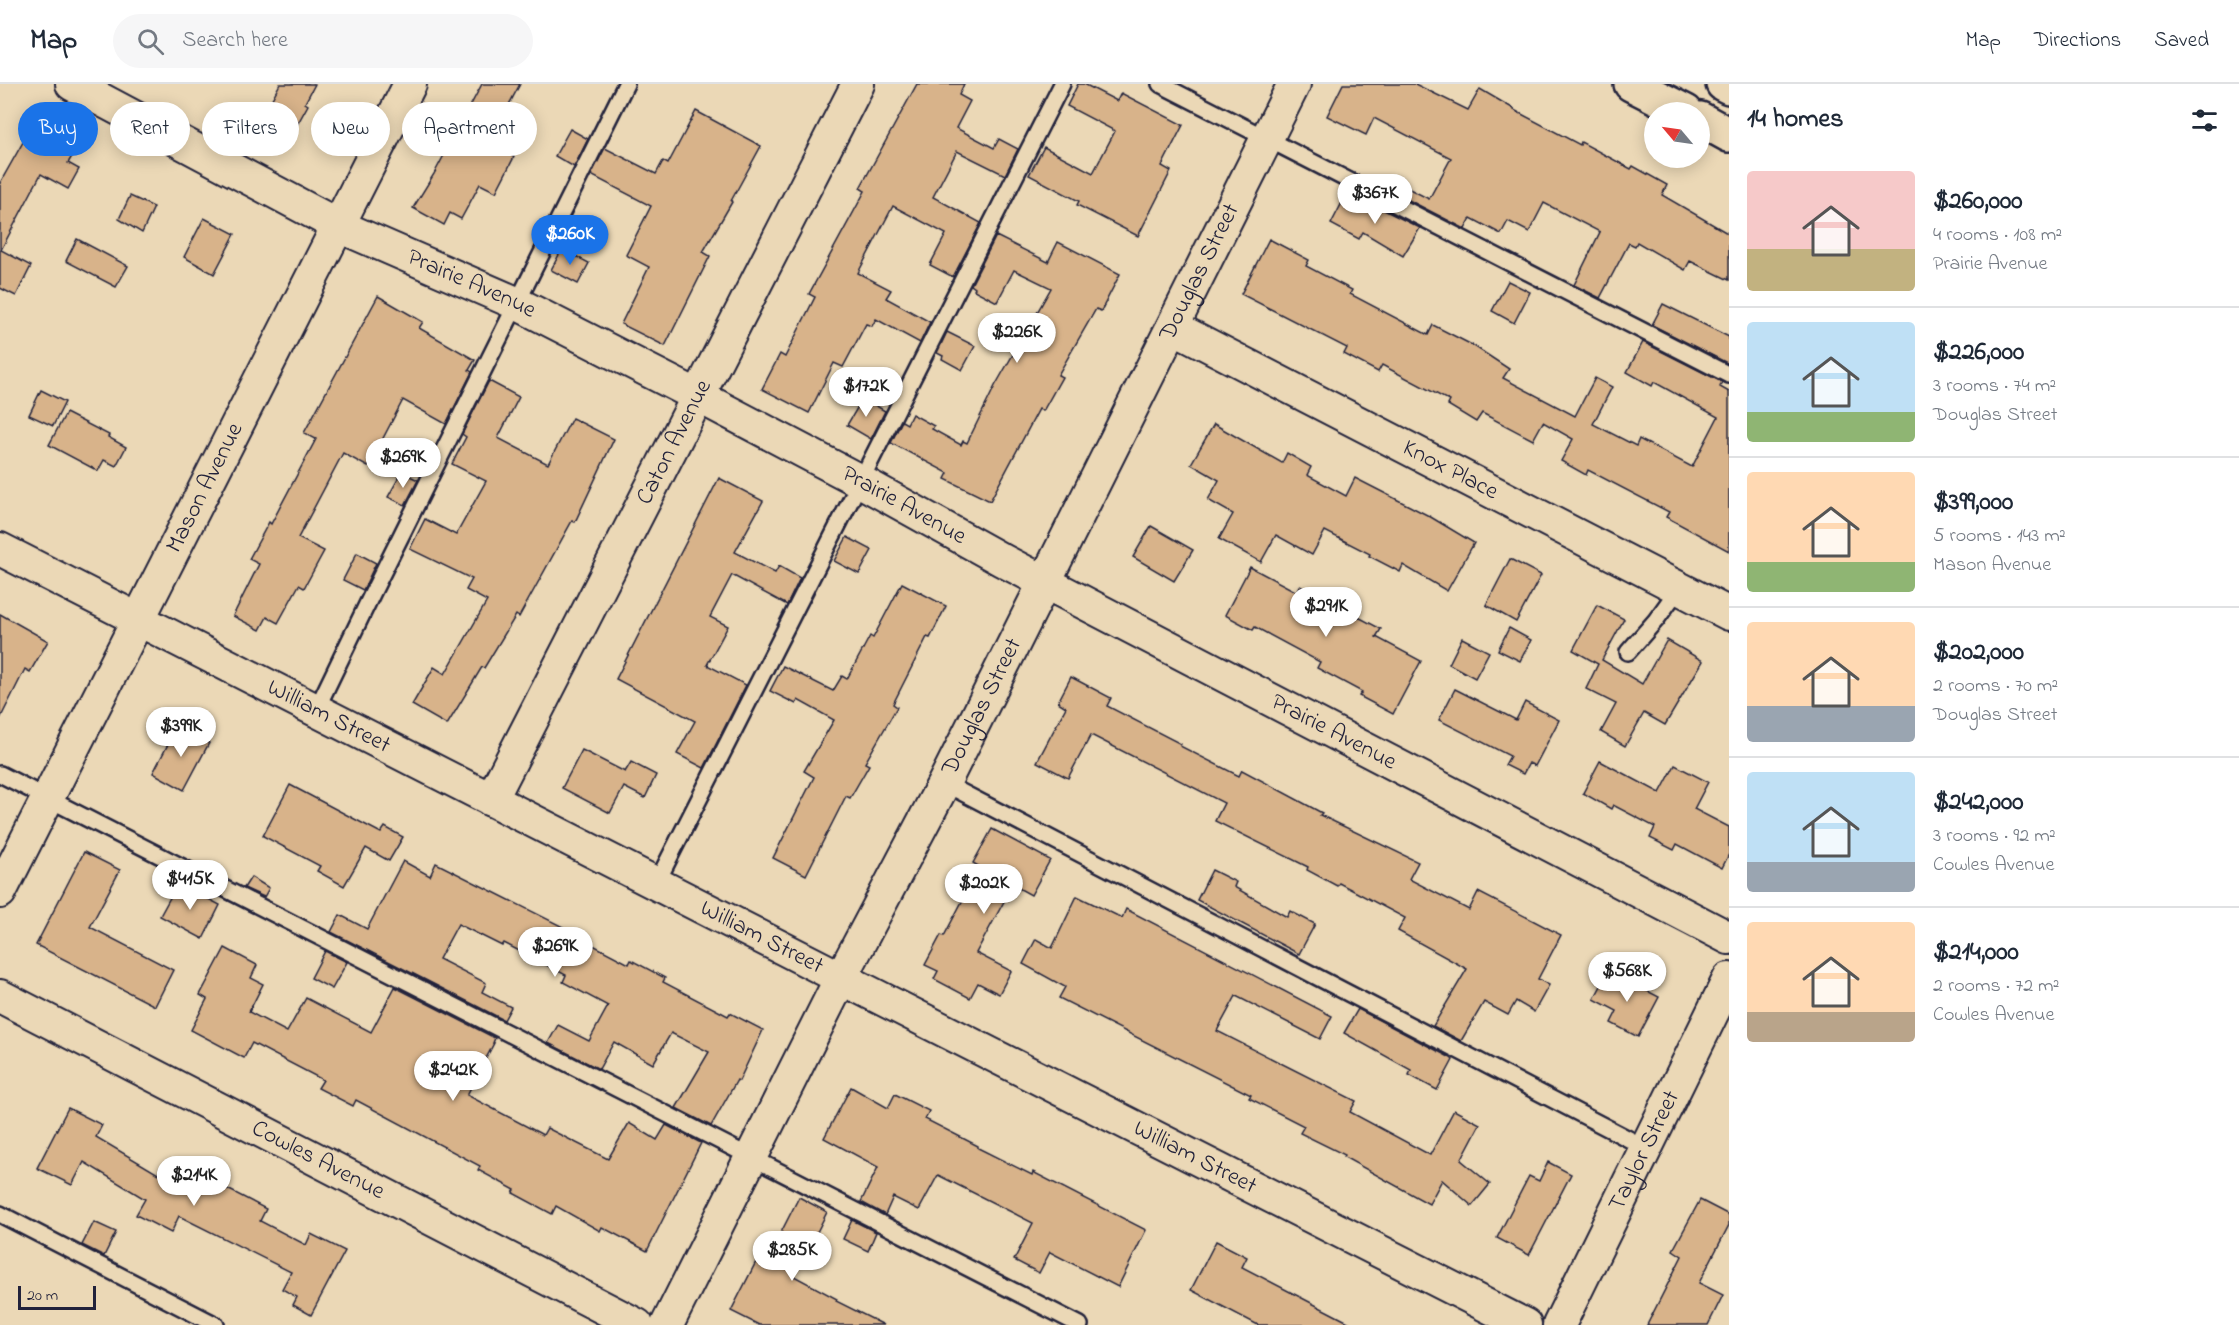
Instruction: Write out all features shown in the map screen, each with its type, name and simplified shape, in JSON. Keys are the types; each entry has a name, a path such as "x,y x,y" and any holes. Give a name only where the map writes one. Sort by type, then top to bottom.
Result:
{"main road":[{"path":"1631,84 1666,102"},
{"path":"1724,84 1729,87"},
{"path":"1710,125 1729,135"}],"street":[{"name":"Prairie Avenue","path":"72,84 339,226 516,303 698,396 860,481 1002,560 1729,938"},
{"name":"Mason Avenue","path":"0,892 410,84"},
{"name":"Caton Avenue","path":"491,800 858,84"},
{"name":"Douglas Street","path":"667,1325 841,978 944,783 1294,84"},
{"name":"Knox Place","path":"1173,327 1729,614"},
{"name":"William Street","path":"0,549 1525,1325"},
{"name":"Taylor Street","path":"1559,1325 1729,979"},
{"name":"Cowles Avenue","path":"0,996 637,1325"}],"lane":[{"path":"316,710 626,84"},
{"path":"656,884 1062,84"},
{"path":"1160,84 1729,375"},
{"path":"1628,652 1656,620 1679,588"},
{"path":"0,774 1080,1325"},
{"path":"944,783 1646,1149"},
{"path":"0,1214 216,1325"}],"building":[{"path":"280,84 315,84 305,103 308,105 299,121 299,102 270,102"},
{"path":"482,84 520,84 510,102 472,102"},
{"path":"917,84 964,84 959,95 970,101 956,128 994,148 999,139 1018,149 1005,175 957,151 933,197 981,223 953,277 930,265 946,234 893,206 858,273 891,290 886,298 930,322 920,343 876,319 872,326 866,324 843,367 834,363 809,413 762,389 780,354 785,357 815,297 809,294 865,191 860,188"},
{"path":"1078,84 1084,84 1117,101 1121,93 1183,125 1162,166 1171,171 1138,236 1077,205 1079,201 1029,175 1044,147 1093,173 1115,131 1067,106"},
{"path":"1343,84 1415,84 1468,110 1480,89 1580,145 1581,142 1631,169 1633,166 1667,185 1662,195 1729,234 1729,280 1690,261 1685,270 1637,242 1635,246 1629,243 1600,298 1574,285 1600,232 1544,203 1529,232 1508,221 1501,234 1471,218 1465,229 1389,190 1394,181 1429,199 1451,158 1374,118 1366,135 1327,116"},
{"path":"696,111 761,146 703,252 710,256 665,346 621,324 649,267 626,255 651,206 591,175 605,148 656,174 663,161 668,164"},
{"path":"570,129 588,139 574,167 555,156"},
{"path":"18,151 18,156 72,156 68,163 79,169 68,189 41,174 1,250 31,266 16,296 0,288 0,183"},
{"path":"444,156 514,157 496,192 480,184 461,219 450,213 444,225 413,208"},
{"path":"1346,195 1378,212 1380,208 1420,228 1403,256 1363,232 1359,239 1331,224"},
{"path":"130,196 154,207 142,233 119,219"},
{"path":"204,218 235,234 214,274 184,257"},
{"path":"996,236 1048,262 1058,242 1120,274 1101,311 1096,309 1058,375 1062,377 1043,411 1039,409 990,501 945,479 948,473 891,443 902,421 907,424 912,414 934,426 932,429 961,445 963,441 967,443 995,386 1051,288 1014,270 997,302 974,290 975,288 971,285"},
{"path":"77,239 128,266 116,287 66,261"},
{"path":"1269,239 1309,260 1306,266 1352,290 1350,294 1428,335 1433,325 1474,346 1509,369 1503,378 1575,416 1595,378 1612,387 1593,424 1636,446 1639,439 1692,467 1718,417 1654,382 1652,386 1627,372 1643,342 1722,382 1720,387 1729,392 1729,551 1666,517 1669,512 1588,470 1586,475 1561,461 1573,439 1543,422 1533,440 1482,413 1476,422 1448,405 1450,401 1382,365 1378,372 1344,354 1347,348 1241,294"},
{"path":"562,249 589,263 578,284 551,270"},
{"path":"1508,281 1530,292 1514,323 1492,311"},
{"path":"378,296 423,322 419,328 475,360 469,370 472,372 446,424 403,400 368,467 343,453 298,538 324,551 304,588 299,585 278,623 267,617 260,630 233,616 259,564 249,559 269,522 271,524 316,439 304,433"},
{"path":"1663,304 1729,337 1729,364 1652,325"},
{"path":"947,332 975,346 962,370 942,359 943,356 937,353"},
{"path":"489,381 519,397 498,438 548,464 572,418 614,439 575,522 572,521 519,617 516,615 447,725 412,705 434,667 445,674 487,601 466,590 472,579 410,549 425,519 456,535 486,481 452,464 466,437 462,434"},
{"path":"41,390 65,402 53,426 29,415"},
{"path":"863,398 885,411 871,439 847,425"},
{"path":"66,413 109,435 108,437 126,447 116,466 104,460 98,471 49,445"},
{"path":"1214,424 1282,463 1287,453 1311,467 1307,475 1346,496 1355,478 1429,516 1474,543 1447,591 1403,565 1400,572 1325,531 1312,555 1276,535 1261,562 1219,539 1233,514 1208,500 1219,480 1191,464"},
{"path":"402,472 418,480 405,505 388,497"},
{"path":"719,478 763,501 735,552 775,573 779,566 800,578 787,605 732,575 710,617 728,626 707,665 746,685 704,768 677,754 695,721 616,679"},
{"path":"1151,526 1193,550 1174,581 1133,557"},
{"path":"847,537 872,550 859,574 834,561"},
{"path":"357,553 376,563 363,590 343,580"},
{"path":"1510,559 1541,575 1516,622 1486,605"},
{"path":"1250,567 1297,592 1300,586 1381,629 1376,637 1421,661 1393,714 1359,696 1362,692 1317,668 1320,662 1255,627 1253,630 1225,615"},
{"path":"902,583 946,606 930,638 927,637 893,704 897,707 865,763 869,765 850,798 846,796 806,875 773,858 814,777 804,771 834,720 798,700 796,704 770,691 783,666 833,691 842,676 847,679 870,636 873,638"},
{"path":"1597,605 1624,619 1602,660 1642,684 1667,640 1703,661 1665,725 1644,713 1625,746 1601,732 1616,704 1586,689 1598,664 1573,650"},
{"path":"0,614 48,641 30,672 25,669 0,719"},
{"path":"1509,628 1531,640 1520,661 1498,650"},
{"path":"1462,638 1489,652 1475,678 1449,664"},
{"path":"1071,677 1111,698 1107,706 1181,744 1180,746 1239,776 1242,770 1322,813 1320,815 1418,862 1409,879 1469,910 1478,892 1561,935 1538,979 1549,985 1534,1012 1516,1001 1508,1015 1484,1002 1461,1041 1433,1026 1467,969 1398,931 1405,918 1339,883 1337,886 1307,870 1308,867 1215,821 1224,803 1091,735 1068,778 1037,762 1066,707 1058,702"},
{"path":"1455,689 1516,720 1525,702 1559,720 1535,766 1529,763 1523,774 1505,765 1510,756 1439,720"},
{"path":"177,727 209,743 184,790 153,773"},
{"path":"582,750 625,772 631,762 656,775 645,798 624,787 610,813 562,788"},
{"path":"1600,761 1660,793 1675,765 1708,782 1694,809 1729,827 1729,854 1722,868 1677,844 1674,850 1650,838 1655,827 1613,805 1611,809 1583,793"},
{"path":"290,785 381,833 385,827 403,837 389,861 366,848 344,886 317,871 320,866 263,836"},
{"path":"992,829 1050,860 1031,895 1013,885 976,953 1011,971 999,994 978,983 970,998 934,979 938,971 925,965 941,935 944,936 980,867 973,863"},
{"path":"84,852 120,870 90,927 173,970 155,1006 36,945"},
{"path":"403,861 430,876 436,863 573,932 572,934 629,964 631,960 665,978 663,982 728,1016 730,1013 763,1030 739,1081 737,1080 711,1126 676,1108 709,1052 671,1033 653,1064 614,1042 599,1069 548,1043 558,1025 589,1041 608,1006 563,982 566,975 504,943 502,946 458,924 439,959 486,983 482,992 511,1007 504,1020 331,932 340,915 367,929"},
{"path":"1212,870 1236,882 1234,887 1287,917 1290,911 1315,924 1299,954 1197,900"},
{"path":"251,877 269,888 264,897 244,888"},
{"path":"178,883 220,905 203,939 160,916"},
{"path":"1077,896 1122,918 1126,909 1332,1016 1320,1039 1236,996 1217,1031 1356,1101 1350,1112 1430,1155 1454,1110 1480,1124 1461,1160 1490,1184 1472,1206 1442,1180 1429,1204 1344,1157 1345,1155 1300,1133 1304,1126 1249,1098 1251,1095 1059,998 1065,987 1023,964 1036,939 1052,948"},
{"path":"225,948 257,965 251,978 263,984 249,1012 287,1032 306,998 371,1032 395,987 495,1038 467,1095 543,1135 547,1128 608,1159 629,1123 657,1140 666,1125 701,1143 647,1251 602,1227 600,1231 556,1206 552,1214 513,1193 515,1190 478,1170 480,1166 356,1100 353,1106 318,1088 323,1080 252,1043 244,1058 191,1030 207,999 200,995"},
{"path":"325,951 347,962 332,989 311,978"},
{"path":"1609,971 1659,997 1638,1037 1611,1023 1617,1011 1594,999"},
{"path":"1358,1009 1453,1060 1437,1090 1409,1075 1411,1070 1344,1033"},
{"path":"851,1087 888,1108 895,1094 929,1111 925,1119 978,1148 1032,1175 1033,1172 1146,1230 1118,1287 1050,1252 1039,1273 1014,1260 1033,1223 938,1175 919,1210 893,1197 885,1215 861,1202 878,1167 824,1138"},
{"path":"68,1108 102,1125 96,1137 158,1174 163,1164 212,1190 216,1183 266,1209 260,1221 306,1245 311,1234 345,1251 311,1315 293,1305 297,1297 282,1289 291,1272 179,1216 171,1233 136,1215 145,1199 84,1162 72,1185 37,1168"},
{"path":"1548,1162 1571,1174 1529,1255 1497,1238 1529,1176 1539,1181"},
{"path":"799,1197 827,1212 814,1238 811,1236 792,1275 837,1299 836,1301 884,1325 759,1325 731,1311 760,1254 768,1258"},
{"path":"1700,1200 1729,1215 1729,1225 1699,1283 1723,1295 1708,1325 1647,1325 1682,1256 1673,1250"},
{"path":"852,1220 876,1232 868,1251 843,1239"},
{"path":"94,1222 116,1232 104,1256 82,1245"},
{"path":"1216,1241 1247,1257 1242,1267 1354,1325 1258,1325 1191,1290"}]}
